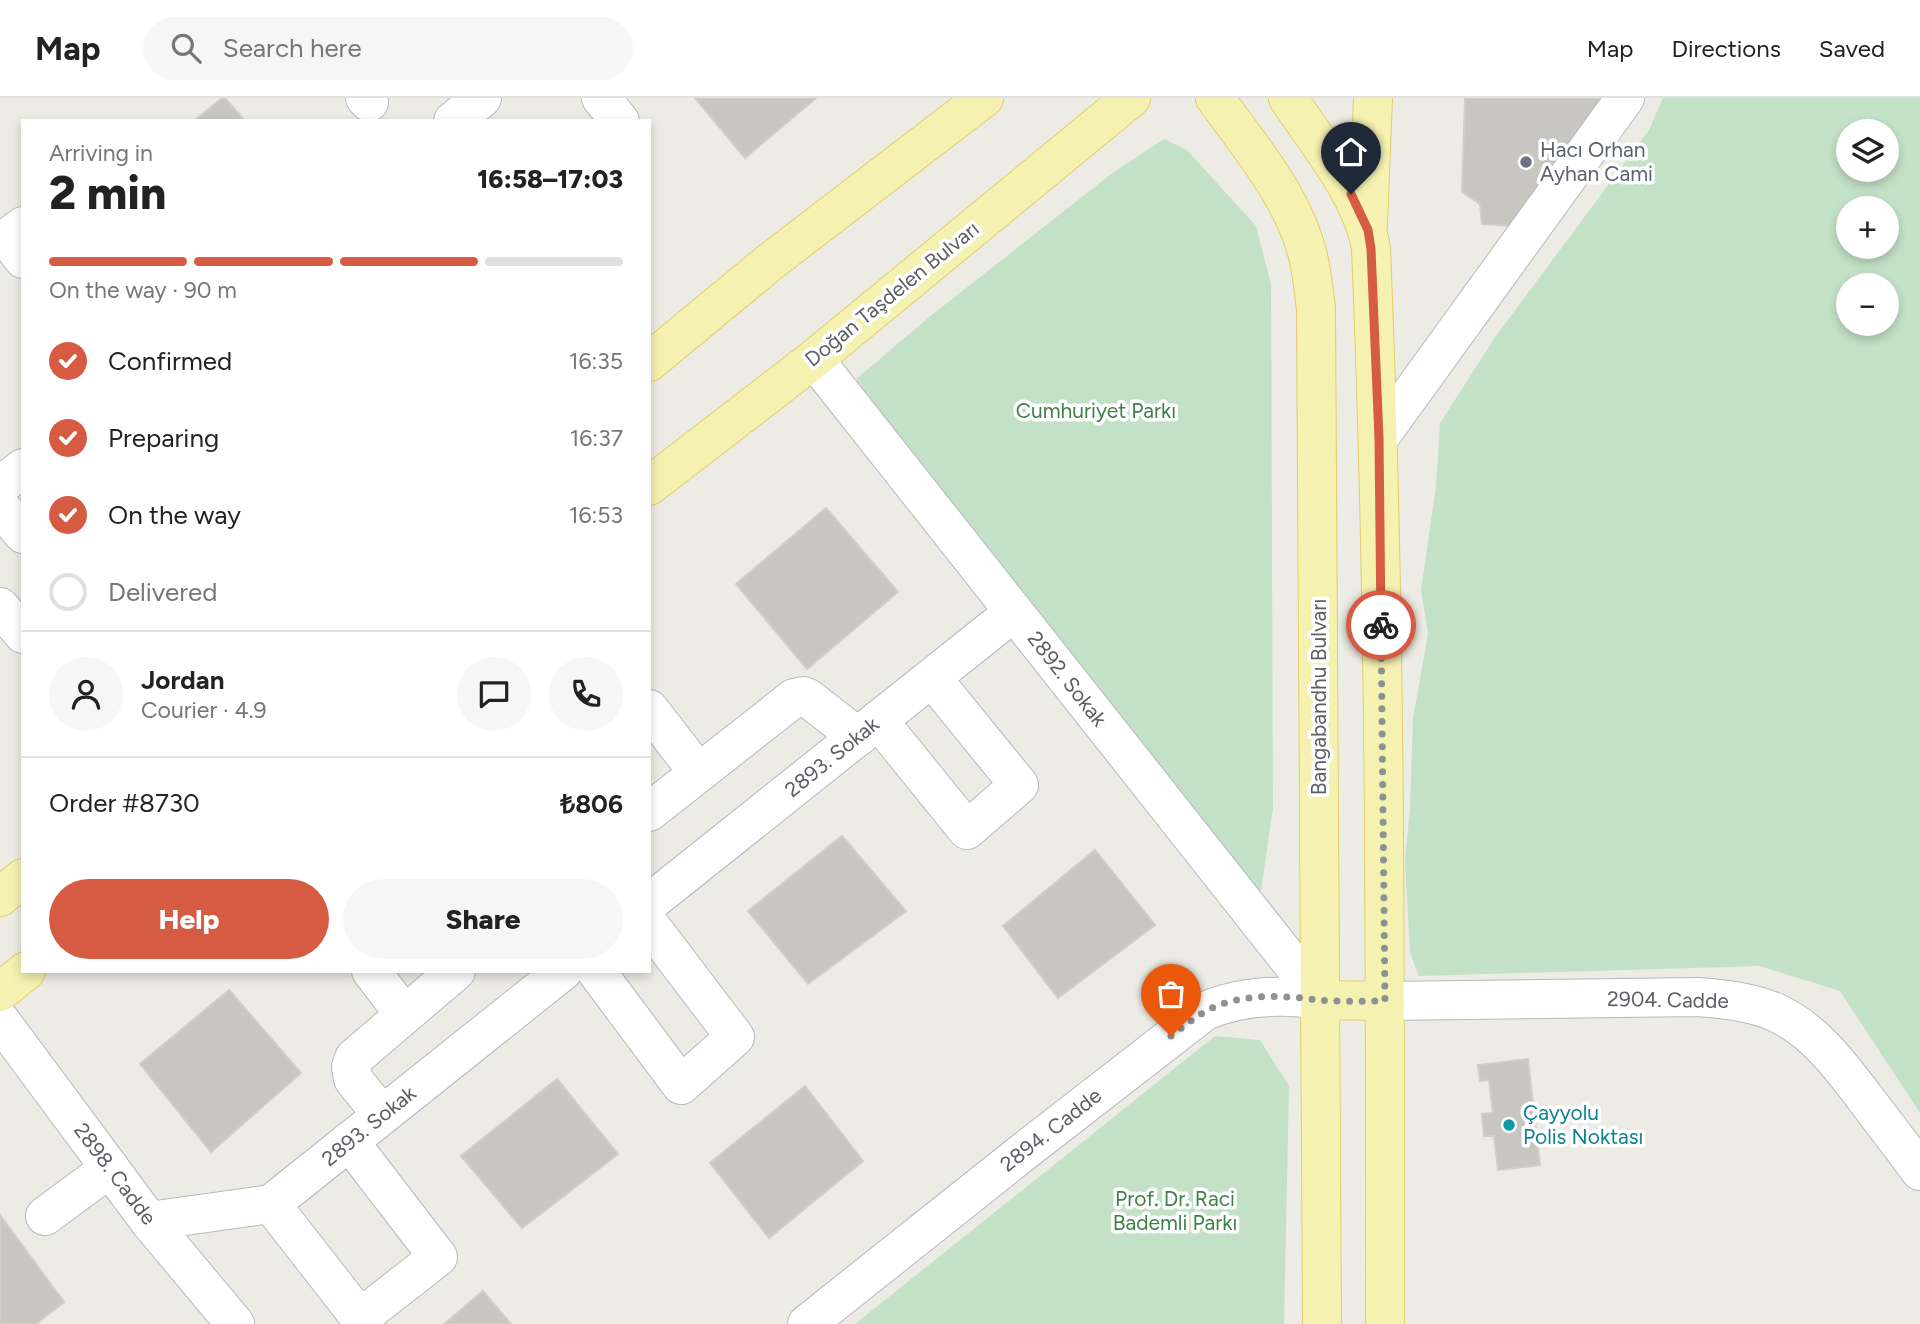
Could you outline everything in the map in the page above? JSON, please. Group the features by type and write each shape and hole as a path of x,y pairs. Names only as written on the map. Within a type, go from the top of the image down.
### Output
{"main road":[{"path":"651,360 770,262 984,98"},
{"name":"Doğan Taşdelen Bulvarı","path":"651,484 814,359 1131,98"},
{"name":"Bangabandhu Bulvarı","path":"1215,98 1289,206 1308,254 1316,309 1322,1324"},
{"path":"1288,98 1351,194 1368,230"},
{"path":"1373,98 1368,230 1379,438 1385,1001 1385,1324"},
{"path":"0,897 21,880"},
{"path":"0,992 24,973"},
{"path":"1321,1000 1385,1001"}],"street":[{"path":"456,119 482,98"},
{"path":"601,98 618,119"},
{"path":"1379,438 1625,98"},
{"path":"21,228 7,239 21,256"},
{"name":"2892. Sokak","path":"814,359 1321,1000"},
{"path":"0,486 21,470"},
{"path":"0,506 21,532"},
{"path":"0,607 21,632"},
{"name":"2893. Sokak","path":"655,886 868,729 1014,612"},
{"path":"651,810 790,700 799,697 808,698 868,729 967,831 1019,785 932,678"},
{"path":"651,712 698,772"},
{"path":"598,973 681,1084 735,1037 651,927"},
{"path":"373,973 404,1014"},
{"path":"382,1115 353,1079 351,1067 354,1058 454,973"},
{"name":"2893. Sokak","path":"271,1204 382,1115 540,978"},
{"name":"2894. Cadde","path":"807,1324 1205,1011 1220,1005 1258,998 1294,997 1321,1000"},
{"name":"2904. Cadde","path":"1385,1001 1698,997 1752,1004 1798,1025 1826,1050 1920,1171"},
{"name":"2898. Cadde","path":"0,1020 149,1221 235,1324"},
{"path":"149,1221 271,1204 360,1318 438,1257 349,1141"},
{"path":"46,1216 110,1168"}],"green space":[{"path":"1663,98 1920,98 1920,1113 1840,991 1760,966 1419,976 1410,953 1405,860 1410,809 1413,718 1428,634 1421,590 1436,486 1440,423 1496,336 1649,130"},
{"name":"Cumhuriyet Parkı","path":"1164,139 1187,150 1256,226 1271,284 1273,808 1259,904 1053,647 856,379 933,314 1111,174"},
{"name":"Prof. Dr. Raci Bademli Parkı","path":"1215,1036 1260,1040 1289,1086 1284,1324 855,1324"}],"building":[{"path":"225,98 243,119 196,119"},
{"path":"695,98 816,98 745,158"},
{"name":"Hacı Orhan Ayhan Cami","path":"1465,98 1629,98 1529,227 1482,224 1480,204 1462,192"},
{"path":"826,508 898,592 807,669 736,584"},
{"path":"842,836 906,911 808,984 748,911"},
{"path":"1095,850 1155,925 1058,998 1003,926"},
{"path":"229,990 301,1073 211,1152 140,1064"},
{"name":"Çayyolu Polis Noktası","path":"1528,1059 1540,1165 1498,1170 1494,1136 1484,1136 1482,1114 1493,1113 1489,1080 1480,1081 1478,1065"},
{"path":"557,1079 618,1154 522,1228 461,1156"},
{"path":"805,1086 863,1161 769,1238 710,1163"},
{"path":"0,1215 64,1302 36,1324 0,1324"},
{"path":"483,1291 511,1324 444,1324"}],"way so far":[{"path":"1171,1036 1205,1011 1238,1000 1277,997 1385,1001 1381,625"}],"place":[{"name":"Hacı Orhan Ayhan Cami","path":"1526,162"},
{"name":"Çayyolu Polis Noktası","path":"1509,1125"}],"route":[{"path":"1351,194 1368,230 1371,249 1379,438 1381,625"}]}
